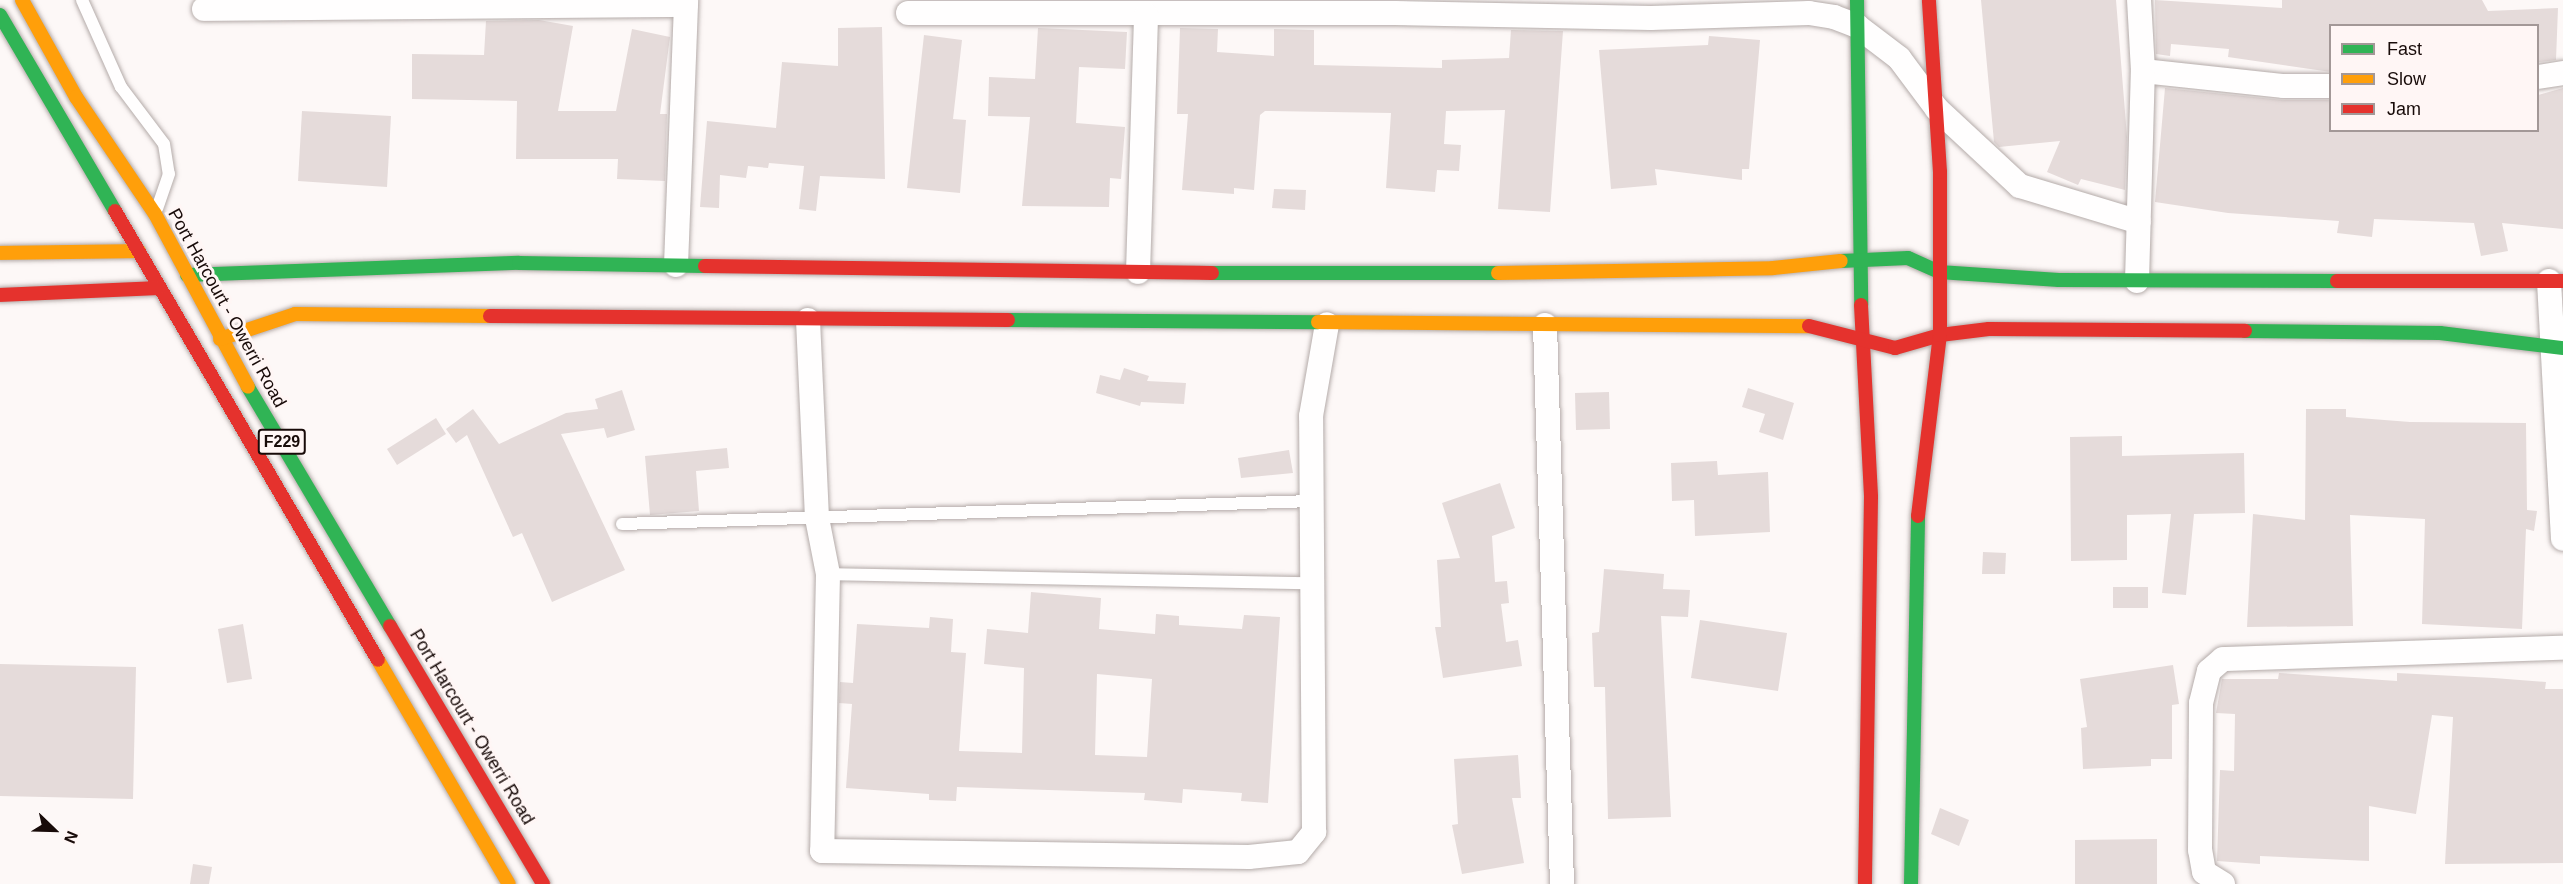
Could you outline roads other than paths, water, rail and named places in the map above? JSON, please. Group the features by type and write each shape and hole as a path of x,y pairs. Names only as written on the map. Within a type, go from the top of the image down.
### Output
{"street":[{"name":"Port Harcourt - Owerri Road","path":"22,0 76,97 155,214 220,339 543,884"},
{"path":"1857,0 1859,258 1871,497 1865,884"},
{"path":"1911,884 1918,491 1940,335 1936,109 1929,0"},
{"path":"2137,281 2143,71 2139,0"},
{"path":"204,9 402,3 686,3 676,265"},
{"path":"908,13 1146,15 1395,13 1651,18 1809,13 1857,26 1899,57 1936,109 2020,186 2139,222"},
{"name":"F229","path":"0,15 509,884"},
{"path":"1138,272 1146,15"},
{"path":"2143,71 2284,86 2329,86"},
{"path":"2539,77 2563,74"},
{"path":"0,253 140,251"},
{"path":"187,275 238,277 519,263 1358,275 1750,268 1859,258 1908,258 1939,272 2137,281 2556,281 2563,539"},
{"path":"0,295 158,288"},
{"path":"220,339 295,314 808,320 1816,326 1863,342 1895,348 1940,335 1989,329 2440,333 2558,348"},
{"path":"808,320 818,518 828,574 822,851 1249,856 1298,852 1314,832 1316,583 1311,416 1327,324"},
{"path":"1545,325 1562,884"},
{"path":"2223,884 2205,872 2200,850 2201,703 2209,671 2223,659 2563,648"}],"lane":[{"path":"82,0 121,87 164,144 169,174 155,214"},
{"path":"622,524 1313,501"},
{"path":"828,574 1316,583"}]}
